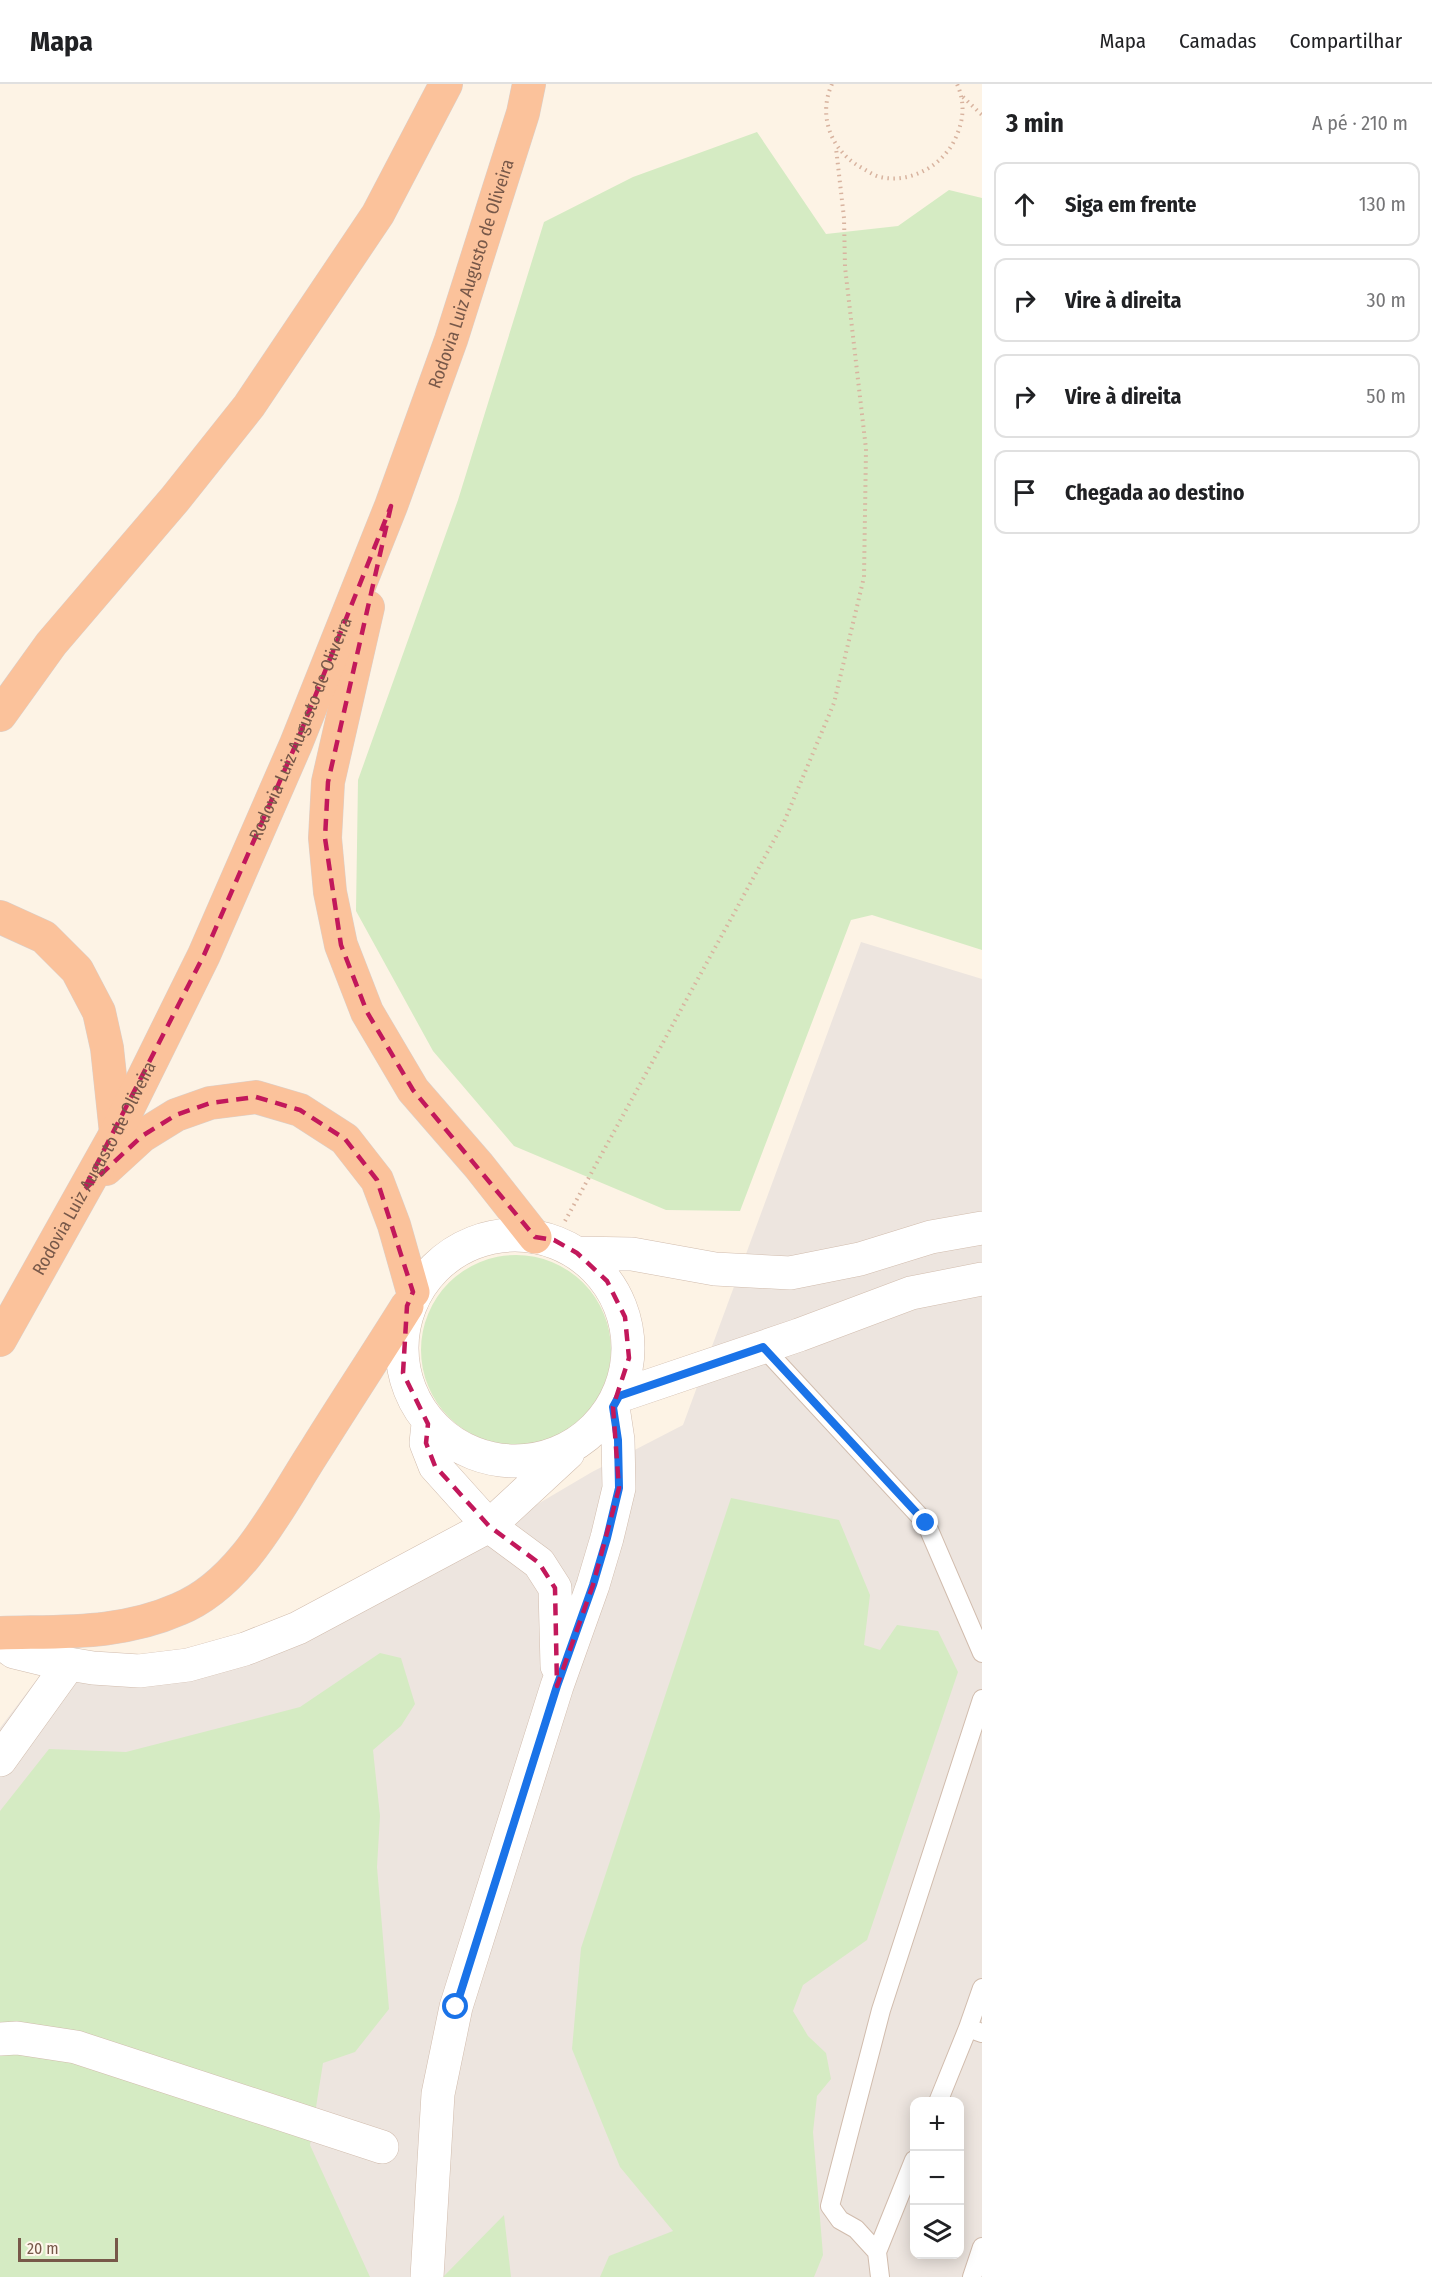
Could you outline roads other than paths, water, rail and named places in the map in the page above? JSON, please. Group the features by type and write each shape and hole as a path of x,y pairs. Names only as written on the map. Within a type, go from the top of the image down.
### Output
{"highway":[{"path":"0,715 51,644 175,499 249,406 378,214 446,84"},
{"name":"Rodovia Luiz Augusto de Oliveira","path":"0,1340 116,1133 213,934 296,744 391,506 451,340 523,113 529,84"},
{"path":"391,506 328,782 325,838 330,892 341,945 366,1012 412,1090 480,1166 555,1243"},
{"path":"0,916 44,937 77,970 99,1012 106,1048 116,1133"},
{"path":"0,1633 89,1632 140,1623 181,1609 219,1585 251,1549 410,1299 394,1225 377,1180 345,1139 300,1110 256,1097 210,1103 176,1115 142,1136 83,1191"}],"street":[{"path":"576,1446 525,1463 472,1455 428,1424 403,1373 410,1299 432,1267 467,1244 502,1236 632,1254 715,1269 790,1272 860,1259 931,1237 982,1228"},
{"path":"427,2277 438,2094 456,2007 557,1686 593,1585 619,1488 616,1402 629,1358 625,1317 607,1281 555,1243"},
{"path":"0,1642 14,1652 69,1664 139,1671 188,1665 245,1649 298,1628 489,1526 597,1428 616,1402 911,1293 982,1279"},
{"path":"428,1424 426,1443 435,1466 489,1526 539,1563 555,1588 557,1686"},
{"path":"0,1760 69,1664"},
{"path":"0,2039 35,2040 76,2047 382,2147"}],"lane":[{"path":"763,1347 926,1523 982,1653"},
{"path":"877,2252 856,2229 840,2220 830,2206 881,2010 982,1699"},
{"path":"941,2097 975,2031 982,1988"},
{"path":"880,2277 877,2252 910,2172"},
{"path":"972,2277 982,2247"}]}
